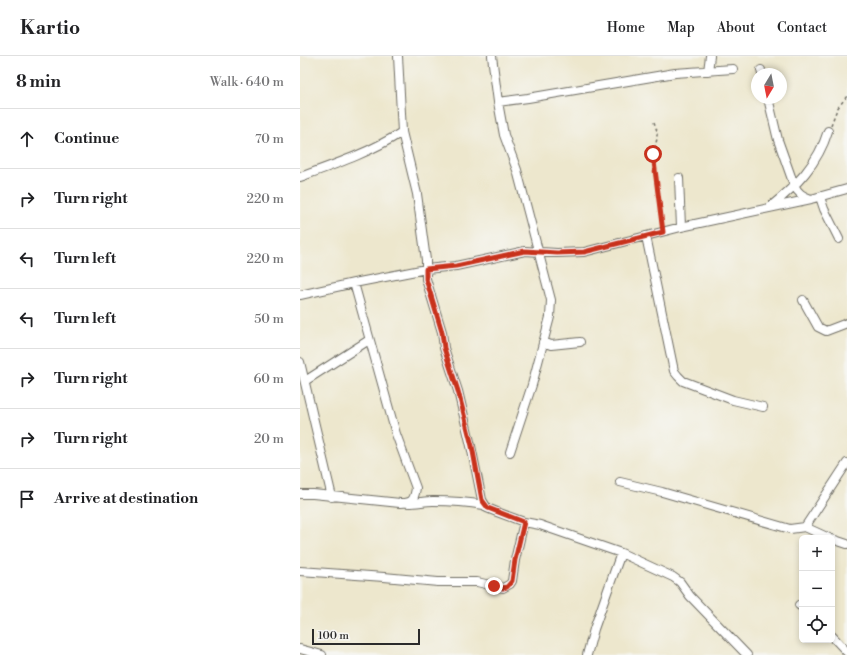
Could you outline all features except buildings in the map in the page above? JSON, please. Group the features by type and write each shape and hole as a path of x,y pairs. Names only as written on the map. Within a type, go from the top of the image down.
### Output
{"street":[{"path":"398,56 402,132 417,194 426,260 426,279 442,332 444,348 458,391 472,446 484,505"},
{"path":"492,56 504,136 517,170 551,300 550,317 532,385 510,452"},
{"path":"708,71 710,56"},
{"path":"498,102 675,74 733,69"},
{"path":"769,104 778,140 794,185 798,192 811,199"},
{"path":"768,209 787,193 804,173 809,170 819,156 828,131"},
{"path":"300,177 350,160 388,141 402,132"},
{"path":"678,178 681,227"},
{"path":"300,295 426,269 456,266 525,251 557,253 584,252 681,227 768,209 847,189"},
{"path":"820,197 824,209 839,239"},
{"path":"646,236 674,371 683,380 733,400 763,407"},
{"path":"354,283 396,434 416,488 413,500 408,503"},
{"path":"803,300 815,322 822,329 826,331 847,323"},
{"path":"305,381 369,340"},
{"path":"543,342 551,345 580,342"},
{"path":"300,362 332,497"},
{"path":"805,527 847,463"},
{"path":"620,482 662,492 790,529 805,527 822,535"},
{"path":"300,494 408,503 432,501 463,502 484,505 497,512 524,522 540,525 621,553 673,576 680,582 690,596 747,655"},
{"path":"300,570 438,582 477,582 503,588 507,587 512,581 515,560 524,522"},
{"path":"835,540 847,544"},
{"path":"587,655 594,629 621,553"},
{"path":"835,639 847,652"},
{"path":"300,649 322,655"}],"path":[{"path":"828,131 837,109 847,96"},
{"path":"654,122 657,131 657,139 653,154 663,232"}],"route":[{"path":"494,586 503,588 507,587 512,581 515,560 524,522 488,508 484,505 482,500 472,446 458,391 444,348 442,332 426,279 426,269 456,266 477,260 525,251 557,253 584,252 663,232 653,154"}]}
